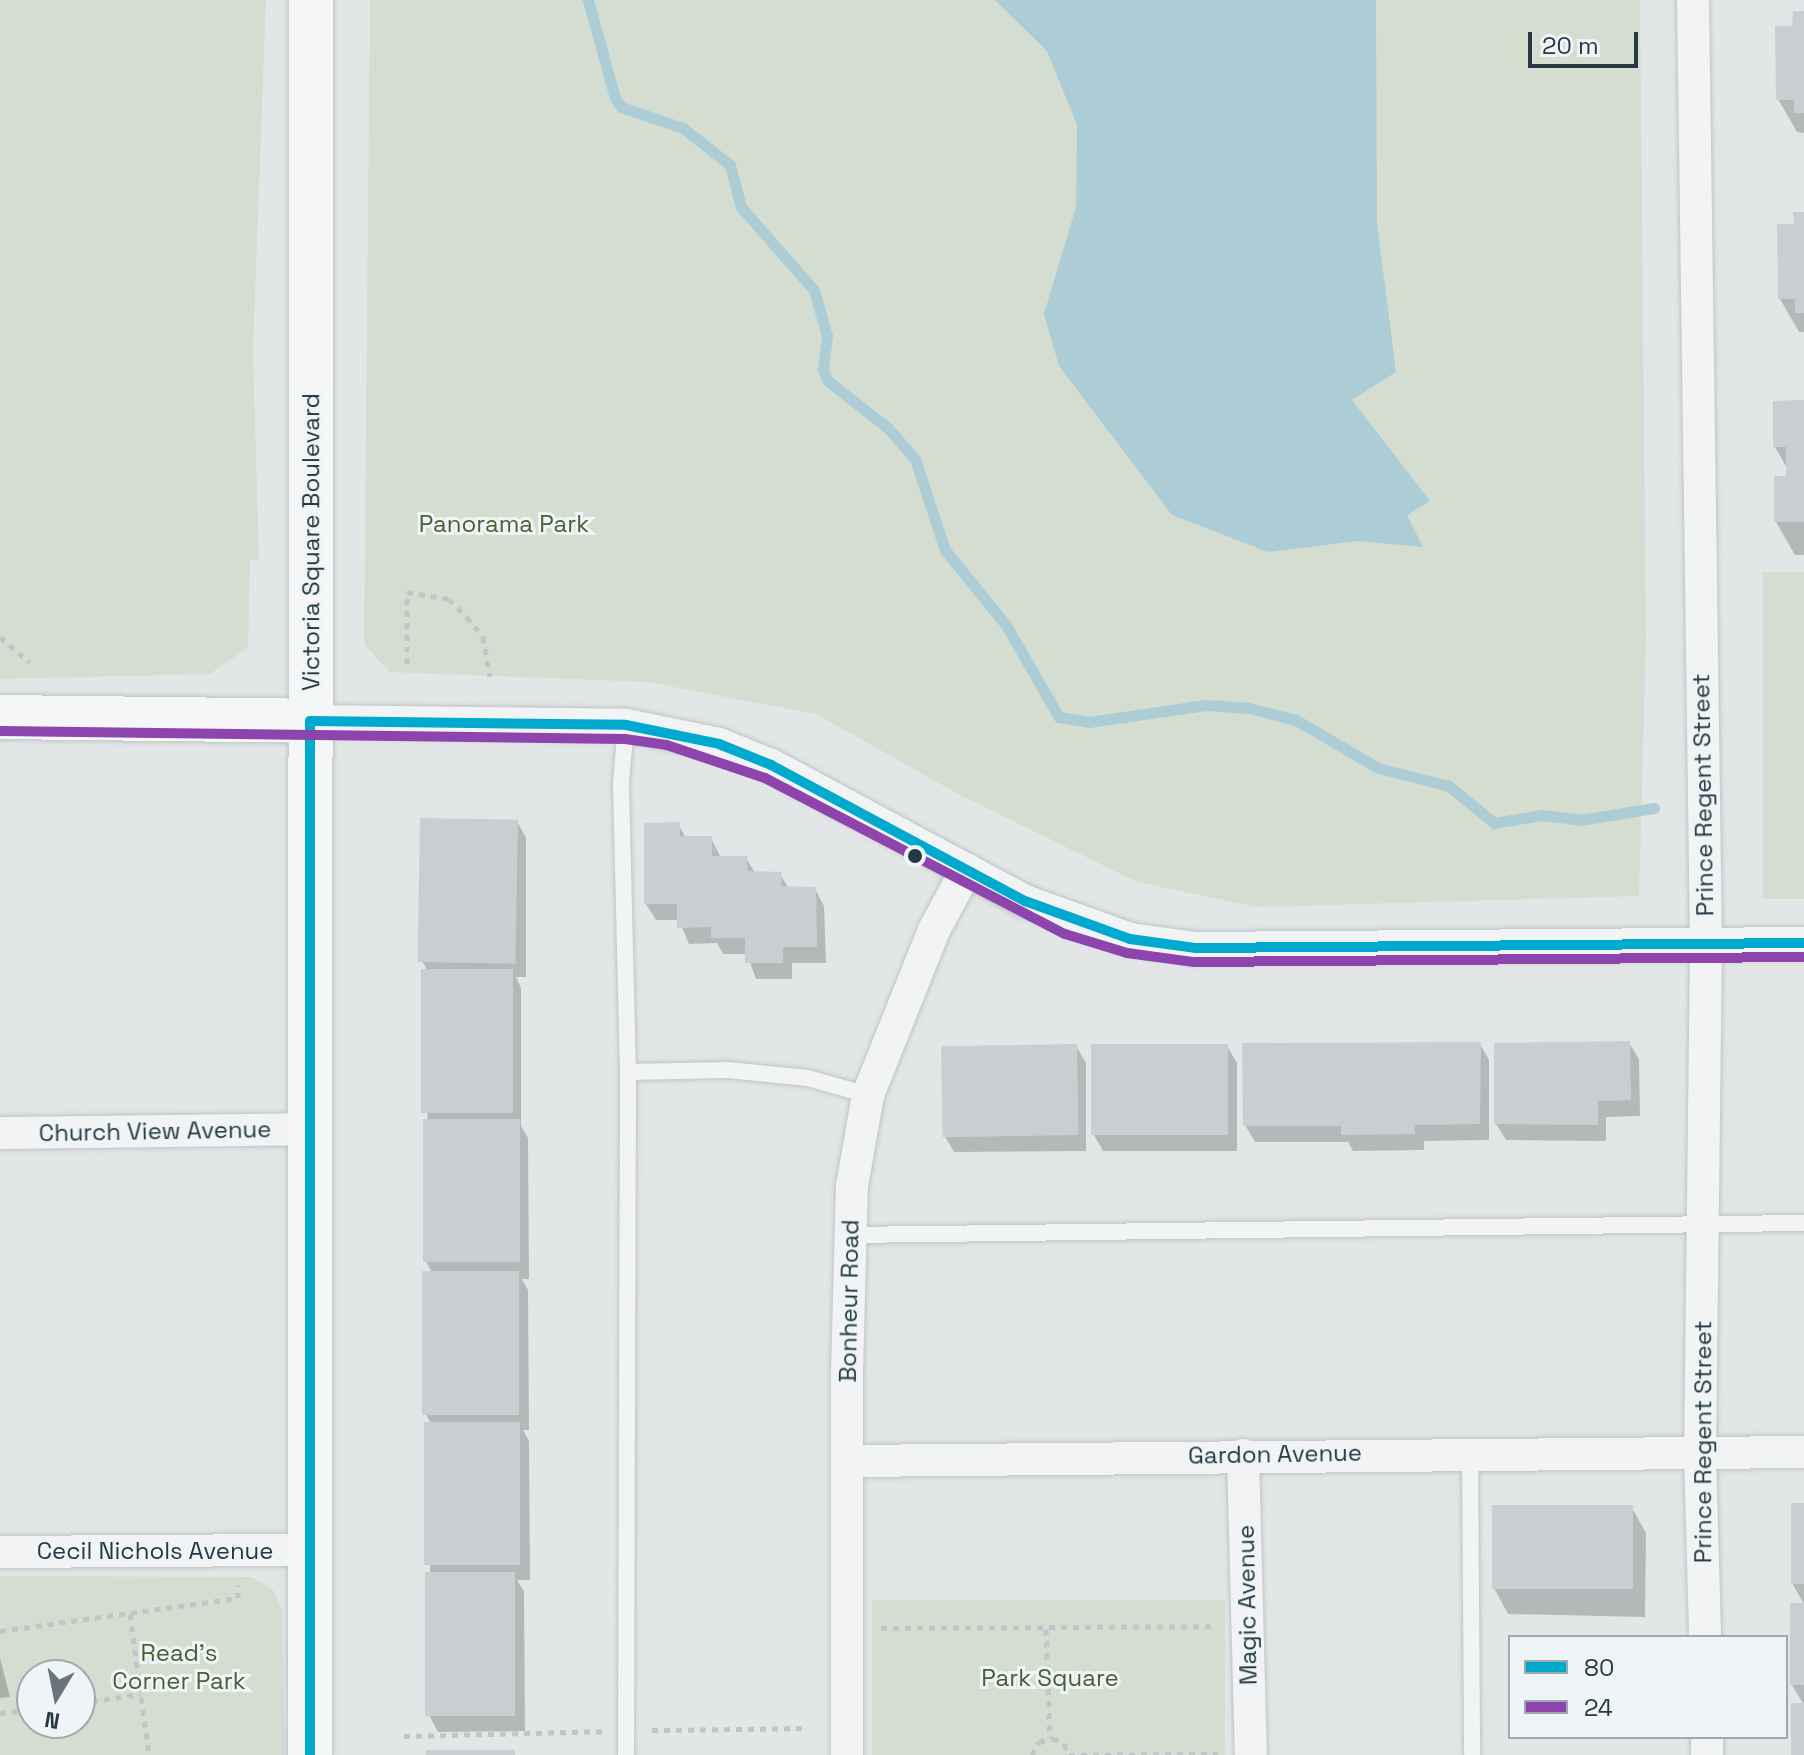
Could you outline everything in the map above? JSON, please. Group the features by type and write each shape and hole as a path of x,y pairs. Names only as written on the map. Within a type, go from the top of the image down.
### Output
{"street":[{"name":"Victoria Square Boulevard","path":"310,1755 311,0"},
{"name":"Prince Regent Street","path":"1693,0 1706,944 1700,1454 1705,1635"},
{"path":"0,717 626,725 694,737 758,760 1070,921 1130,939 1196,948 1804,943"},
{"name":"Bonheur Road","path":"847,1755 848,1235 868,1095 934,930 967,869"},
{"name":"Church View Avenue","path":"0,1133 310,1129"},
{"name":"Gardon Avenue","path":"849,1461 1470,1451 1804,1452"},
{"name":"Magic Avenue","path":"1243,1455 1251,1754"},
{"name":"Cecil Nichols Avenue","path":"0,1552 309,1550"}],"lane":[{"path":"626,725 621,783 628,1072 626,1755"},
{"path":"628,1072 728,1070 795,1077 868,1095"},
{"path":"848,1235 1804,1223"},
{"path":"1470,1451 1472,1755"}],"path":[{"path":"407,664 407,592 449,599 467,617 483,637 490,676"},
{"path":"0,637 30,662"},
{"path":"0,1631 238,1598 239,1552"},
{"path":"130,1614 149,1755"},
{"path":"849,1628 1046,1629 1248,1625"},
{"path":"1046,1629 1050,1738"},
{"path":"96,1701 140,1694"},
{"path":"1032,1755 1036,1745 1050,1738 1063,1743 1069,1755 1251,1754"}],"green space":[{"path":"0,0 266,0 253,352 259,559 250,560 248,647 210,674 0,679"},
{"name":"Panorama Park","path":"370,0 1640,0 1646,640 1639,896 1257,907 1137,882 960,795 816,714 647,682 389,672 364,644"},
{"path":"1763,572 1804,572 1804,899 1763,899"},
{"name":"Read's Corner Park","path":"0,1576 252,1577 273,1590 282,1609 285,1755 0,1755"},
{"name":"Park Square","path":"872,1600 1225,1600 1225,1755 872,1755"}],"water":[{"path":"995,0 1376,0 1377,223 1396,372 1352,400 1430,501 1407,515 1423,547 1358,541 1268,552 1172,515 1059,366 1044,314 1076,207 1077,125 1047,51"}],"building":[{"path":"1793,11 1804,11 1804,113 1794,113 1794,100 1776,100 1775,26 1792,26"},
{"path":"1793,212 1804,212 1804,313 1795,313 1795,299 1778,299 1777,224 1794,224"},
{"path":"1804,400 1804,522 1774,522 1774,476 1786,476 1786,447 1773,447 1773,401"},
{"path":"420,818 518,820 515,964 417,962"},
{"path":"680,822 680,836 712,836 712,856 747,856 748,871 782,872 781,886 816,887 817,947 783,947 783,963 745,963 745,938 711,938 711,927 677,928 677,904 644,904 644,823"},
{"path":"421,969 513,969 513,1113 421,1113"},
{"path":"1630,1041 1631,1100 1598,1101 1598,1125 1494,1124 1494,1043"},
{"path":"1481,1042 1480,1124 1415,1125 1415,1134 1341,1135 1341,1126 1243,1126 1242,1043"},
{"path":"1077,1044 1079,1135 943,1137 941,1046"},
{"path":"1091,1044 1228,1044 1228,1135 1091,1135"},
{"path":"423,1119 520,1119 520,1262 423,1262"},
{"path":"422,1271 519,1271 519,1415 422,1415"},
{"path":"424,1422 520,1422 520,1565 424,1565"},
{"path":"1791,1503 1804,1503 1804,1584 1791,1584"},
{"path":"1492,1505 1633,1505 1633,1589 1492,1589"},
{"path":"425,1572 515,1572 515,1716 425,1716"},
{"path":"1790,1603 1804,1603 1804,1685 1790,1685"},
{"path":"1791,1703 1804,1703 1804,1755 1791,1755"},
{"path":"426,1750 515,1750 515,1755 426,1755"}],"waterway":[{"path":"588,0 615,98 621,107 683,128 730,165 741,207 814,290 827,336 823,370 828,381 888,428 915,459 945,550 1006,625 1059,717 1089,722 1206,705 1249,708 1296,720 1378,768 1449,786 1494,823 1542,815 1580,820 1654,808"}],"transit line":[{"name":"80","path":"310,1755 310,721 626,725 719,744 771,765 1025,901 1130,939 1196,948 1804,943"},
{"name":"24","path":"0,731 625,739 667,745 765,778 1065,934 1127,953 1194,962 1804,957"}]}
